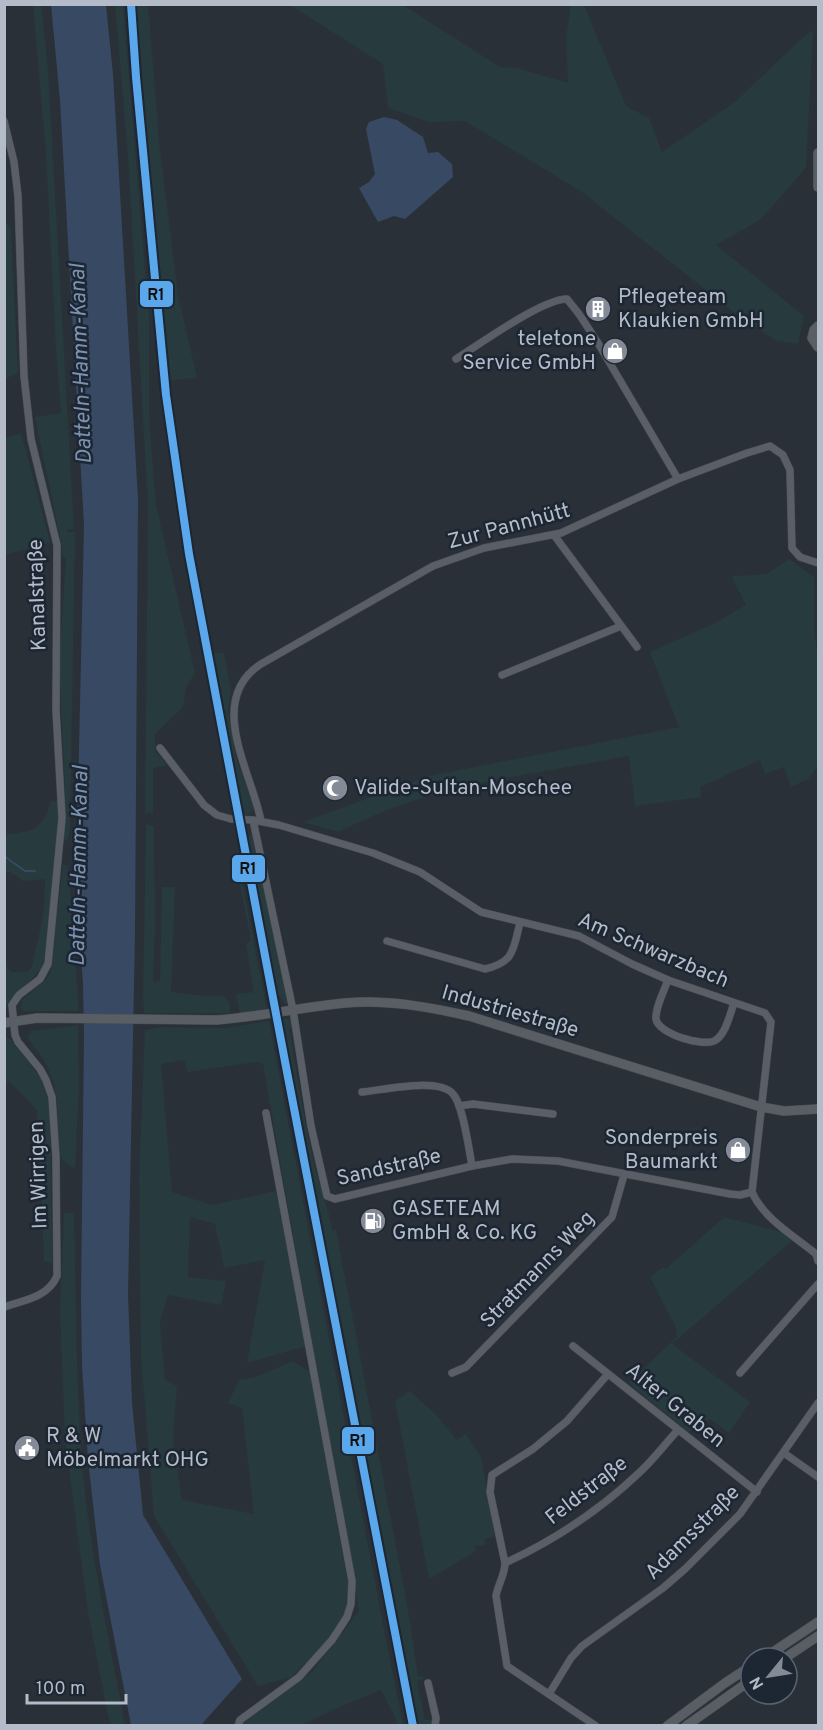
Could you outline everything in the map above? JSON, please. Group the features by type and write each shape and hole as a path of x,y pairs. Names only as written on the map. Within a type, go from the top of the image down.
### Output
{"main road":[{"path":"819,153 819,187"},
{"path":"819,326 814,330 812,338 819,347"},
{"name":"Industriestraße","path":"9,1022 37,1018 216,1020 347,1002 425,1006 469,1016 761,1107 784,1111 817,1108"},
{"path":"782,1646 819,1622"},
{"path":"799,1649 819,1636"},
{"path":"667,1725 739,1674"},
{"path":"686,1725 739,1688"}],"street":[{"name":"Kanalstraße","path":"4,121 14,162 18,196 24,376 31,439 57,545 56,710 62,818 48,964 40,979 15,1000 9,1022"},
{"path":"456,359 553,302 567,299 592,334 678,479"},
{"name":"Zur Pannhütt","path":"261,821 240,755 234,719 237,693 247,675 261,664 433,566 484,548 554,536 678,479 770,446 783,455 790,470 792,548 800,557 819,563"},
{"path":"554,536 637,647"},
{"path":"502,675 621,626"},
{"name":"Am Schwarzbach","path":"160,748 211,812 231,819 279,825 373,853 420,872 481,912 579,936 668,980 765,1013 770,1018 761,1107"},
{"name":"Sandstraße","path":"253,820 293,1010 311,1126 327,1196 335,1199 472,1166 512,1159 558,1161 729,1194 740,1195 752,1192"},
{"path":"387,941 485,969 500,966 512,953 520,923"},
{"path":"668,980 656,1016 658,1026 665,1031 701,1044 714,1042 723,1033 734,1003"},
{"name":"Im Wirrigen","path":"4,1307 46,1291 55,1282 57,1268 56,1158 51,1096 40,1069 18,1042 9,1022"},
{"path":"362,1092 430,1085 444,1087 453,1094 459,1106 472,1166"},
{"path":"459,1106 473,1104 553,1113"},
{"path":"761,1107 752,1192 756,1202 816,1254 819,1261"},
{"path":"238,1725 240,1720 298,1677 332,1640 347,1617 351,1604 350,1570 266,1113"},
{"name":"Stratmanns Weg","path":"452,1373 466,1367 612,1217 624,1175"},
{"path":"740,1372 819,1284"},
{"name":"Alter Graben","path":"573,1346 757,1492"},
{"path":"596,1725 507,1666 496,1596 505,1570 505,1563 490,1492 492,1475 533,1449 567,1421 608,1374"},
{"name":"Adamsstraße","path":"549,1694 571,1658 582,1646 663,1588 740,1514 819,1402"},
{"name":"Feldstraße","path":"505,1563 538,1548 590,1514 640,1472 678,1430"},
{"path":"784,1453 819,1477"},
{"path":"428,1683 436,1719 435,1725"}],"green space":[{"path":"33,5 41,5 48,71 74,529 67,529 67,532 75,532 70,828 68,838 64,842 65,791 59,661 66,559 63,557 35,417 61,413 46,153"},
{"path":"115,5 123,5 149,317 149,417 156,505 195,673 186,687 183,707 155,734 155,751 167,765 153,768 153,814 145,813 148,505 128,157"},
{"path":"136,5 148,5 160,151 178,295 197,378 171,380 161,300"},
{"path":"290,5 403,5 500,67 517,68 568,83 566,37 571,5 584,5 626,106 649,118 662,152 735,102 813,30 806,168 760,220 716,245 804,316 798,344 777,341 741,318 582,192 465,121 429,122 388,108 383,64"},
{"path":"5,221 11,230 18,373 5,379"},
{"path":"21,433 50,542 5,555 5,438"},
{"path":"789,559 814,577 814,624 818,665 818,767 808,779 791,787 784,767 765,774 760,760 700,787 701,797 635,806 629,756 442,792 386,810 339,832 303,822 429,776 679,727 650,652 715,623 746,605 732,578 734,576 767,574"},
{"path":"214,653 224,653 231,691 228,710 237,761 253,805 253,810 243,816"},
{"path":"51,801 58,802 59,826 44,962 35,976 13,997 5,1012 5,964 11,972 27,972 32,967 44,911 45,879 24,881 10,872 5,872 5,835 36,827 44,818"},
{"path":"146,824 154,826 153,980 160,981 162,887 175,887 171,992 224,996 229,1002 230,1013 144,1013"},
{"path":"252,835 287,994 287,1005 278,995 245,836"},
{"path":"63,864 68,866 79,1011 23,1011 22,1000 46,980 51,970"},
{"path":"241,876 267,1010 240,1014 236,994 254,992 246,944 251,941 239,879"},
{"path":"290,1018 293,1027 289,1028 307,1132 332,1230 336,1230 407,1604 418,1677 423,1676 424,1679 417,1681 425,1720 433,1719 432,1725 416,1725 280,1019"},
{"path":"269,1021 403,1725 397,1725 381,1690 302,1725 243,1725 312,1672 359,1611 263,1064 256,1062 188,1072 184,1060 161,1064 172,1192 212,1205 276,1191 306,1346 247,1363 265,1260 224,1268 215,1224 190,1217 188,1277 226,1281 221,1305 168,1295 160,1322 165,1380 177,1386 173,1440 182,1500 254,1514 242,1408 228,1403 239,1380 256,1377 293,1361 310,1372 349,1590 345,1616 320,1649 291,1677 258,1686 154,1516 141,1357 139,1177 145,1030 160,1027 225,1028"},
{"path":"78,1025 79,1088 75,1168 67,1164 58,1149 57,1101 50,1072 27,1037 32,1031"},
{"path":"5,1036 11,1040 41,1078 50,1104 52,1264 44,1260 37,1110 9,1081 5,1082"},
{"path":"64,1213 74,1213 78,1401 85,1497 100,1595 125,1725 111,1725 108,1715 88,1612 65,1439 60,1311"},
{"path":"724,1217 781,1232 792,1241 672,1344 750,1402 729,1433 710,1419 689,1432 628,1383 677,1337 676,1328 650,1277 663,1267 666,1269"},
{"path":"410,1391 436,1415 457,1440 466,1434 481,1457 495,1537 485,1539 485,1545 475,1546 476,1551 429,1579 395,1401"}],"water":[{"name":"Datteln-Hamm-Kanal","path":"51,5 106,5 113,74 138,499 135,933 128,1295 132,1403 143,1515 242,1679 201,1725 131,1725 100,1565 88,1460 82,1365 81,1298 83,984 76,884 84,525 60,100"},
{"path":"384,117 397,120 423,137 428,153 438,152 452,164 453,177 405,219 394,216 378,222 359,188 369,182 375,174 366,129 369,122"}],"waterway":[{"path":"4,856 25,871 35,871"}],"transit line":[{"name":"R1","path":"131,4 166,395 189,554 413,1726"}],"place":[{"name":"Pflegeteam Klaukien GmbH","path":"598,309"},
{"name":"teletone Service GmbH","path":"615,351"},
{"name":"Valide-Sultan-Moschee","path":"335,788"},
{"name":"Sonderpreis Baumarkt","path":"738,1150"},
{"name":"GASETEAM GmbH & Co. KG","path":"373,1221"},
{"name":"R & W Möbelmarkt OHG","path":"27,1448"}]}
